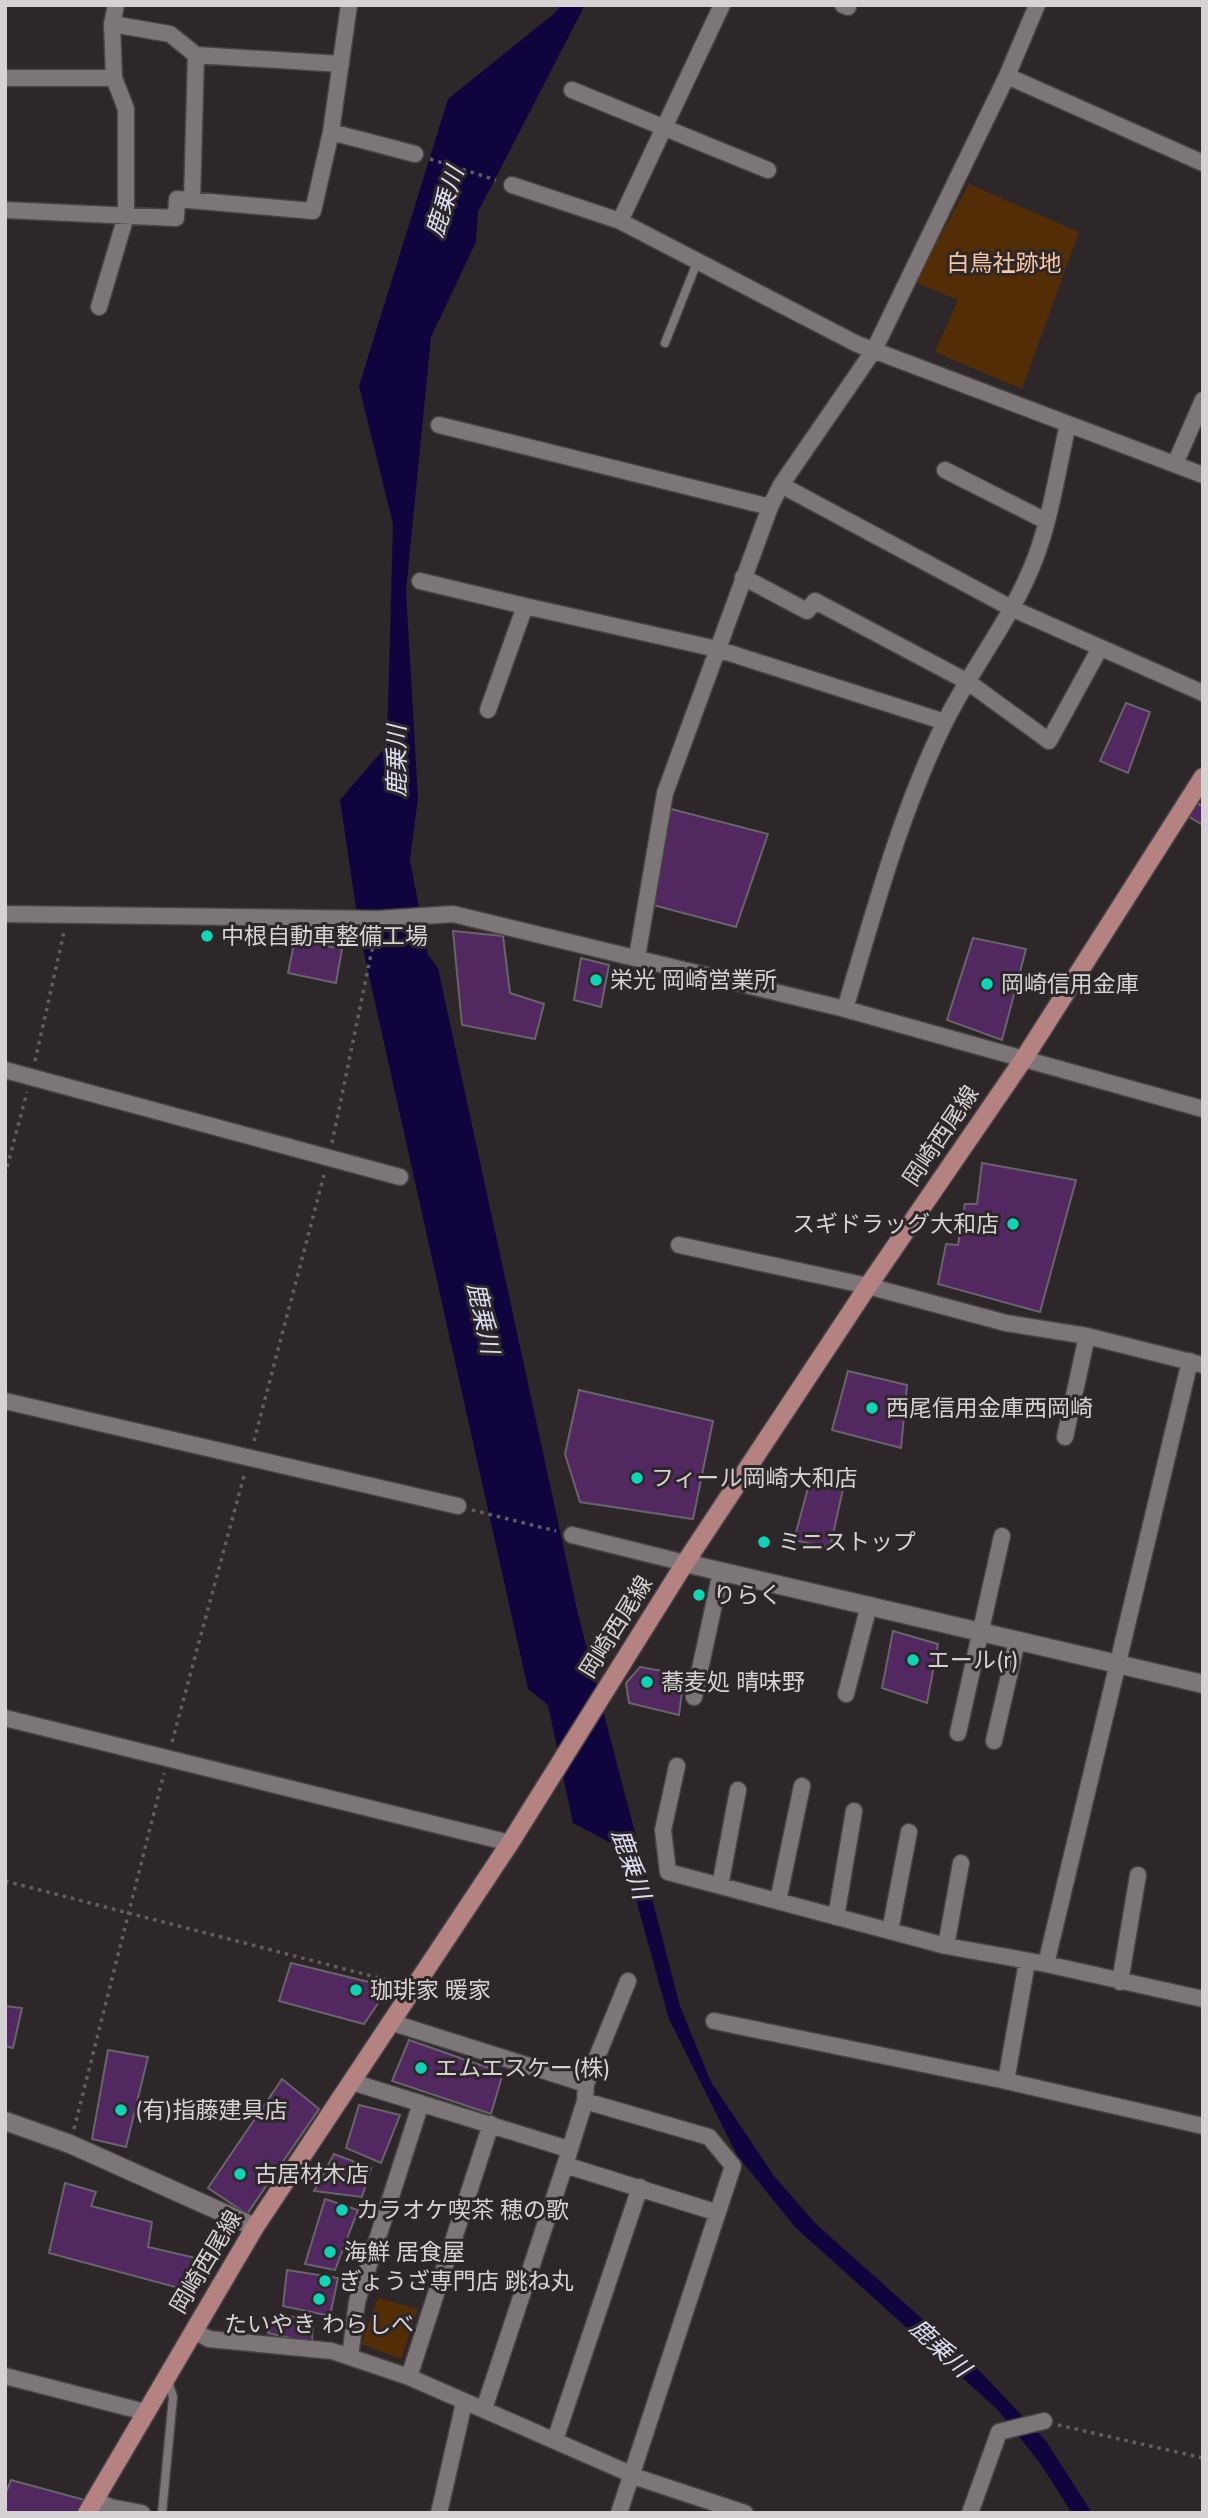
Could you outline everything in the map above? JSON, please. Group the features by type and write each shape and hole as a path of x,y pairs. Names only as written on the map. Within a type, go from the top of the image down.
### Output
{"main road":[{"name":"岡崎西尾線","path":"91,2506 255,2227 510,1843 685,1563 868,1286 1023,1060 1203,777"}],"street":[{"path":"99,307 126,216 126,109 114,78 112,24 116,5"},
{"path":"5,210 176,218 177,199 313,211 331,132 349,5"},
{"path":"620,220 722,5"},
{"path":"637,957 665,793 770,507 781,485 874,350 1007,76 1037,5"},
{"path":"112,24 170,34 196,55 341,64"},
{"path":"192,200 196,55"},
{"path":"1007,76 1203,163"},
{"path":"5,78 114,78"},
{"path":"572,90 666,126 768,170"},
{"path":"331,132 415,154"},
{"path":"512,185 620,220 857,344 1203,475"},
{"path":"1175,464 1203,400"},
{"path":"845,1009 884,878 909,807 945,722 1011,608 1035,558 1069,424"},
{"path":"439,425 770,507"},
{"path":"945,470 1044,520"},
{"path":"781,485 1011,608 1203,693"},
{"path":"743,577 807,611 815,601 968,682 1049,741 1100,648"},
{"path":"420,581 716,649 945,722"},
{"path":"488,710 525,606"},
{"path":"5,914 378,919 453,914 845,1009 1203,1109"},
{"path":"5,1070 400,1177"},
{"path":"679,1245 868,1286 1006,1323 1087,1336 1196,1363 1117,1662 1046,1964"},
{"path":"1065,1437 1087,1336"},
{"path":"5,1401 458,1506"},
{"path":"572,1535 1203,1684"},
{"path":"958,1733 1002,1536"},
{"path":"694,1696 721,1572"},
{"path":"846,1694 869,1605"},
{"path":"994,1741 1017,1641"},
{"path":"5,1718 510,1843"},
{"path":"677,1766 663,1830 668,1872 946,1946 1046,1964 1203,1999"},
{"path":"778,1901 802,1786"},
{"path":"720,1886 738,1790"},
{"path":"836,1917 854,1811"},
{"path":"890,1931 909,1832"},
{"path":"946,1946 961,1863"},
{"path":"1121,1982 1138,1875"},
{"path":"1006,2081 1027,1962"},
{"path":"484,2409 585,2101 586,2084 628,1981"},
{"path":"714,2021 1006,2081 1203,2126"},
{"path":"390,2022 586,2084"},
{"path":"352,2082 491,2124 640,2187 715,2212"},
{"path":"585,2101 713,2140 733,2166 715,2212 619,2513"},
{"path":"350,2357 357,2302 421,2102"},
{"path":"5,2121 70,2144 255,2227"},
{"path":"409,2378 491,2124"},
{"path":"555,2440 640,2187"},
{"path":"194,2331 208,2339 332,2351 409,2378 632,2472 642,2479 746,2513"},
{"path":"5,2376 145,2412"},
{"path":"439,2513 464,2403"},
{"path":"970,2513 999,2432 1044,2421"},
{"path":"91,2506 142,2513"}],"lane":[{"path":"665,343 698,260"},
{"path":"162,2513 173,2397 167,2378"}],"path":[{"path":"415,154 512,185"},
{"path":"5,1175 31,1077 68,915"},
{"path":"70,2144 168,1758 329,1156 378,919"},
{"path":"458,1506 572,1535"},
{"path":"5,1881 414,1987"},
{"path":"1044,2421 1203,2458"}],"green space":[{"name":"白鳥社跡地","path":"969,184 1079,232 1022,389 935,352 958,300 915,282"},
{"path":"378,2298 418,2309 401,2359 361,2344"}],"water":[{"name":"鹿乗川","path":"560,5 585,5 478,212 476,242 431,337 406,591 418,798 410,860 428,955 438,968 578,1614 680,2006 711,2082 774,2176 816,2224 976,2367 1046,2441 1092,2513 1072,2513 1040,2463 997,2409 795,2227 737,2155 669,2019 622,1849 573,1823 548,1705 528,1689 360,935 340,800 387,745 393,524 359,386 448,99 556,12"}],"building":[{"path":"1126,703 1150,712 1128,773 1100,761"},
{"path":"1196,803 1203,806 1203,825 1186,815"},
{"path":"671,809 768,834 736,927 653,905"},
{"path":"453,931 503,936 510,993 544,1004 535,1039 462,1025"},
{"name":"岡崎信用金庫","path":"973,938 1026,949 1002,1040 947,1020"},
{"path":"295,939 342,949 336,983 288,973"},
{"path":"581,958 609,965 601,1007 574,1000"},
{"name":"スギドラッグ大和店","path":"982,1163 1076,1180 1040,1312 938,1284 946,1244 958,1245 965,1204 977,1204"},
{"name":"西尾信用金庫西岡崎","path":"848,1371 907,1385 901,1448 832,1430"},
{"name":"フィール岡崎大和店","path":"579,1390 713,1421 693,1519 580,1502 565,1454"},
{"path":"809,1484 843,1489 830,1548 794,1540"},
{"path":"893,1631 938,1644 927,1703 882,1688"},
{"path":"640,1667 684,1675 679,1715 629,1703 626,1683"},
{"path":"291,1963 389,1987 364,2024 279,2001"},
{"path":"5,2006 22,2008 13,2048 5,2046"},
{"path":"409,2040 503,2073 491,2114 392,2081"},
{"path":"108,2050 148,2057 126,2147 92,2139"},
{"path":"282,2079 319,2109 247,2214 208,2188"},
{"path":"359,2105 400,2115 381,2163 346,2148"},
{"path":"334,2154 371,2168 362,2197 314,2191"},
{"path":"65,2183 96,2192 91,2206 152,2222 148,2247 200,2259 194,2292 49,2253"},
{"path":"325,2199 358,2210 335,2270 305,2264"},
{"path":"287,2270 338,2278 330,2316 283,2306"},
{"path":"276,2314 313,2320 312,2343 268,2333"},
{"path":"11,2480 85,2500 77,2513 5,2513 5,2495"}],"place":[{"name":"中根自動車整備工場","path":"207,936"},
{"name":"栄光 岡崎営業所","path":"596,980"},
{"name":"岡崎信用金庫","path":"987,984"},
{"name":"スギドラッグ大和店","path":"1013,1224"},
{"name":"西尾信用金庫西岡崎","path":"872,1408"},
{"name":"フィール岡崎大和店","path":"637,1478"},
{"name":"ミニストップ","path":"764,1542"},
{"name":"りらく","path":"699,1595"},
{"name":"エール(r)","path":"913,1660"},
{"name":"蕎麦処 晴味野","path":"647,1682"},
{"name":"珈琲家 暖家","path":"356,1990"},
{"name":"エムエスケー(株)","path":"421,2068"},
{"name":"(有)指藤建具店","path":"121,2110"},
{"name":"古居材木店","path":"240,2174"},
{"name":"カラオケ喫茶 穂の歌","path":"342,2210"},
{"name":"海鮮 居食屋","path":"330,2252"},
{"name":"ぎょうざ専門店 跳ね丸","path":"325,2281"},
{"name":"たいやき わらしべ","path":"319,2299"}]}
